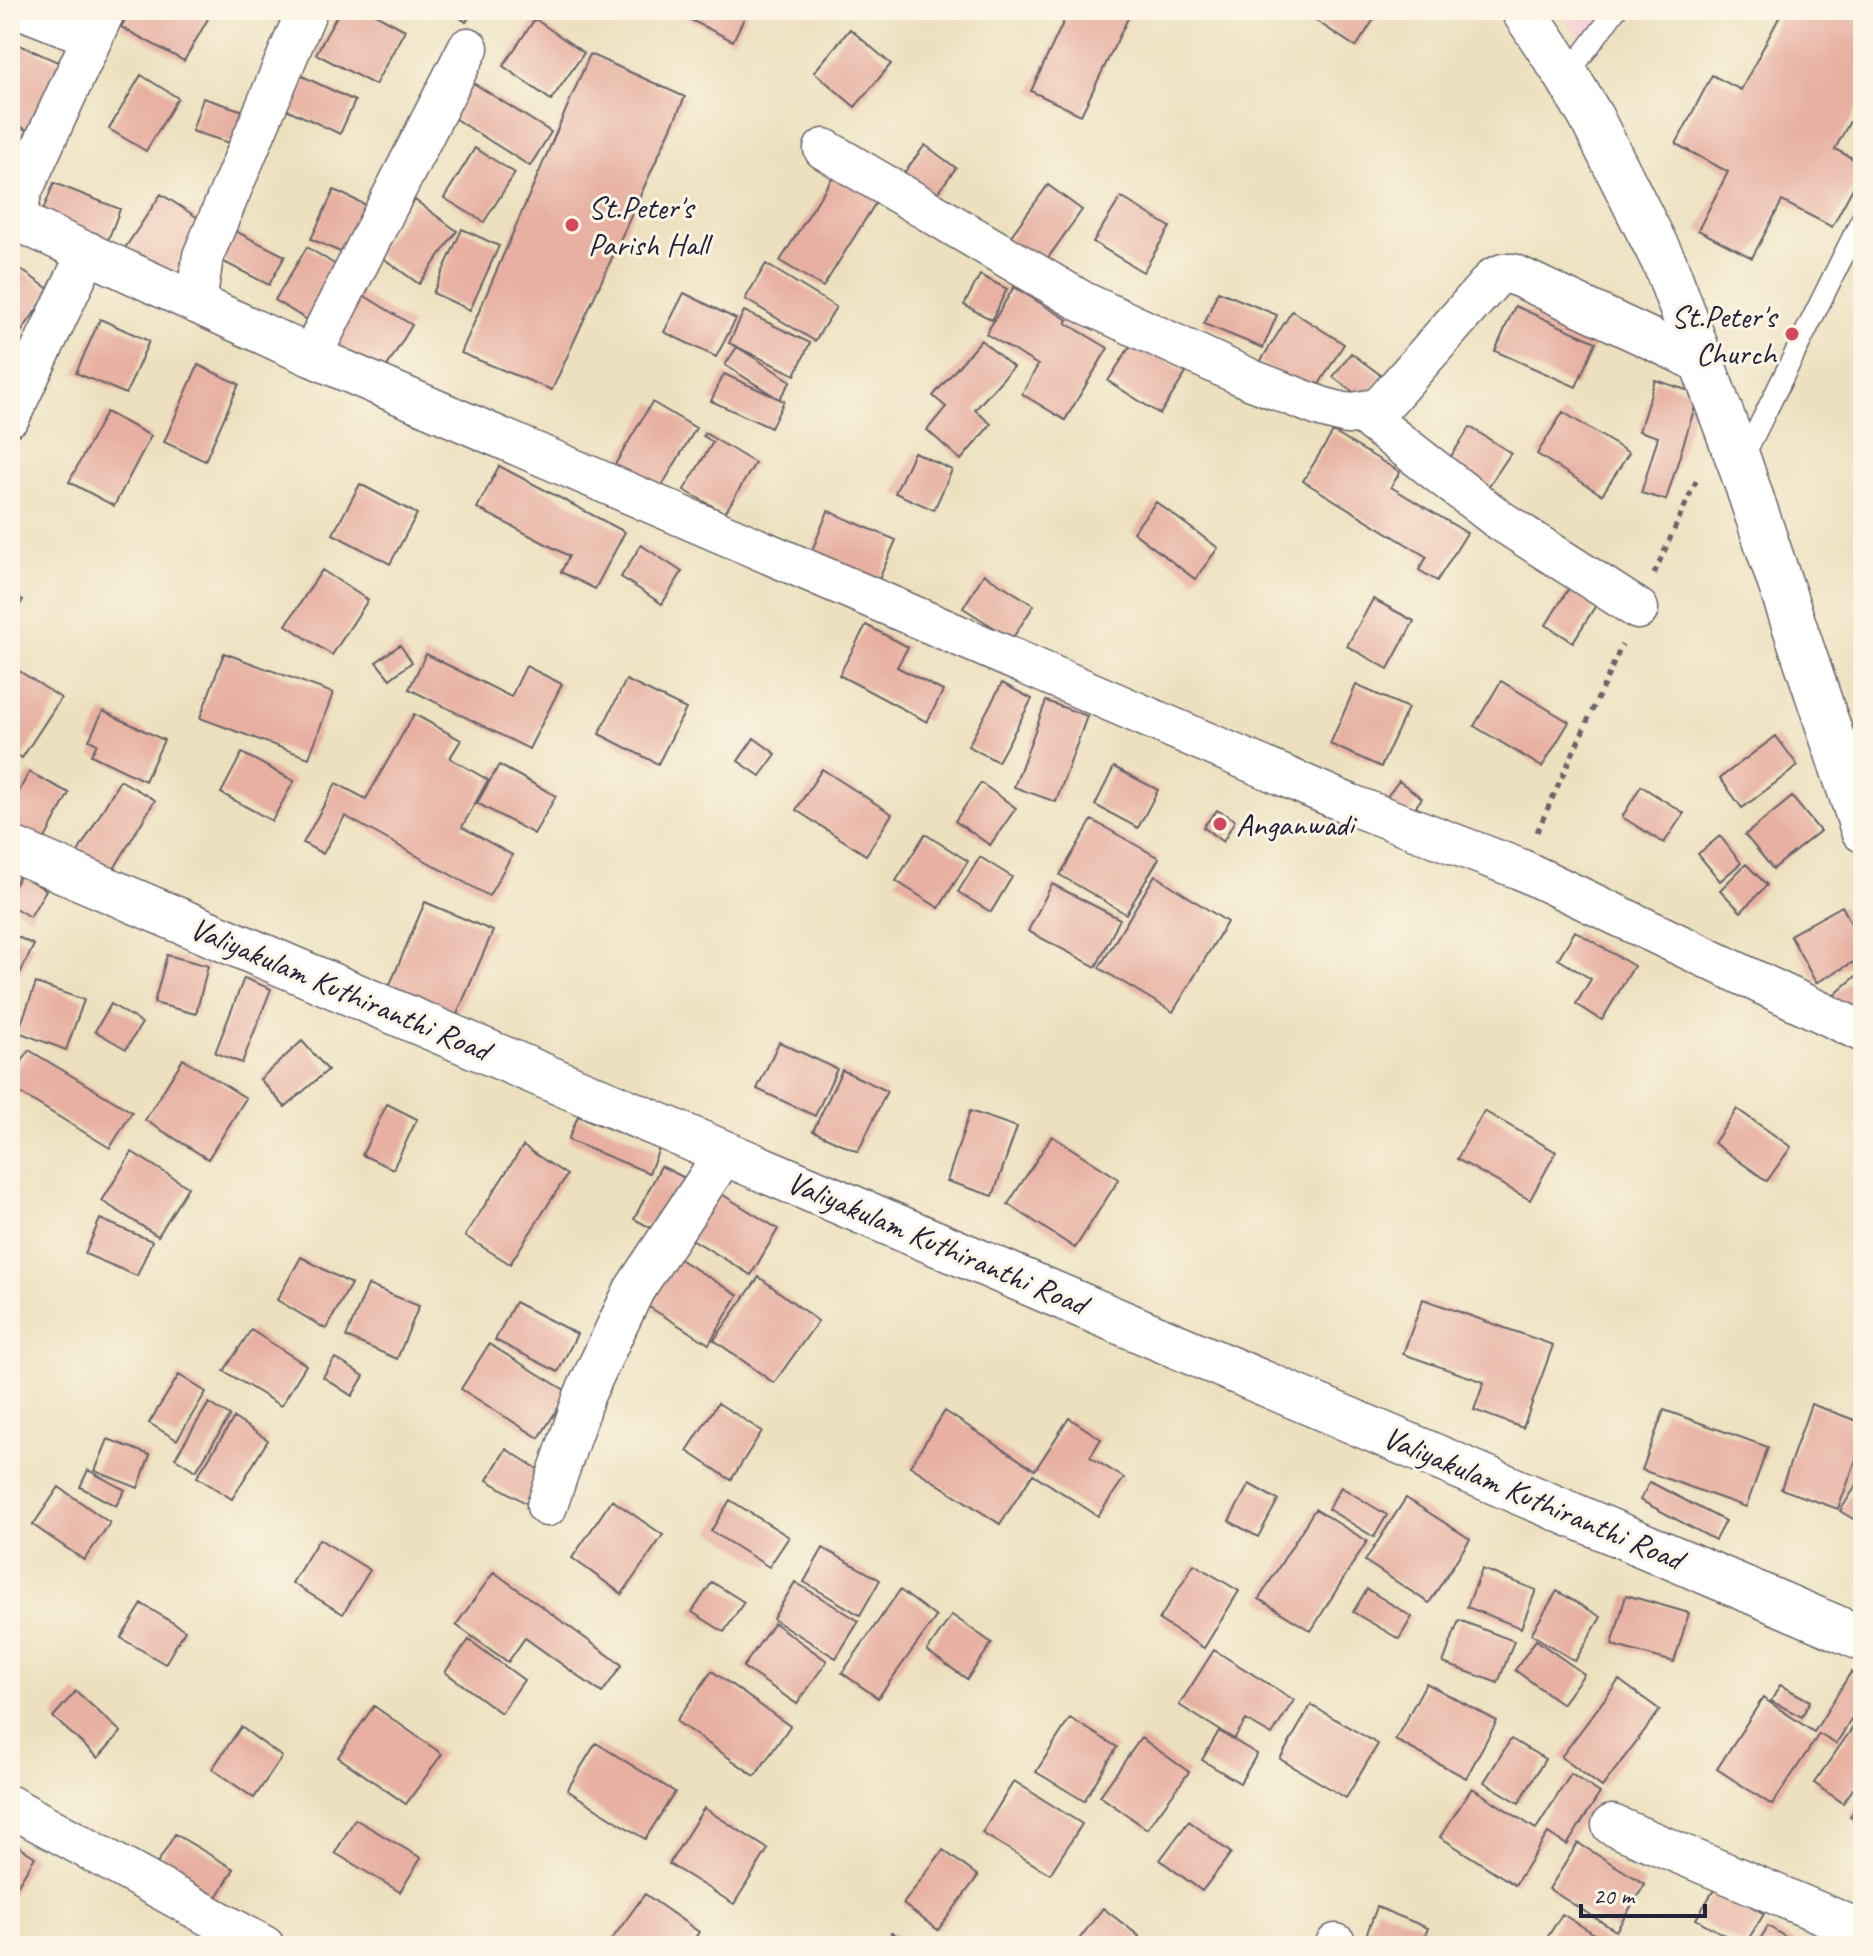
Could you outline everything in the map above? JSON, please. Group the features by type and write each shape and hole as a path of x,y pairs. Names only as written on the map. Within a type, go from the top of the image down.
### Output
{"street":[{"path":"24,10 99,24 21,193 14,220 311,356 1349,804 1520,869 1863,1032"},
{"path":"196,303 203,256 307,10"},
{"path":"1523,10 1567,76 1665,264 1740,464 1863,830"},
{"path":"311,356 468,48"},
{"path":"824,149 1083,302 1252,380 1347,414 1376,409 1384,403 1494,278 1503,274 1513,274 1702,363"},
{"path":"10,416 88,252"},
{"path":"1361,413 1498,519 1638,609"},
{"name":"Valiyakulam Kuthiranthi Road","path":"10,848 1863,1639"},
{"path":"547,1506 584,1396 634,1290 725,1153"},
{"path":"10,1806 264,1946"},
{"path":"1612,1825 1863,1931"}],"lane":[{"path":"1567,76 1616,10"},
{"path":"1740,464 1863,216"}],"shaded area":[{"path":"1559,10 1624,10 1595,57"}],"building":[{"path":"131,10 213,10 184,61 121,27"},
{"path":"340,10 368,10 405,30 375,85 316,54"},
{"path":"449,10 474,10 466,22"},
{"path":"671,10 748,10 733,41"},
{"path":"1069,10 1132,10 1081,115 1031,91"},
{"path":"1300,10 1380,10 1356,47"},
{"path":"1783,10 1863,10 1863,97 1835,149 1863,164 1863,169 1832,227 1782,201 1752,258 1698,230 1728,172 1676,144 1712,75 1741,90"},
{"path":"535,19 584,53 551,100 503,66"},
{"path":"850,29 891,64 855,107 814,72"},
{"path":"15,43 67,66 37,134 10,123 10,53"},
{"name":"St.Peter's Parish Hall","path":"590,54 685,97 552,390 461,353"},
{"path":"141,75 178,98 146,151 109,129"},
{"path":"300,75 355,101 340,134 284,108"},
{"path":"470,81 551,132 530,166 449,115"},
{"path":"203,98 250,113 239,146 192,131"},
{"path":"925,145 956,168 935,196 904,173"},
{"path":"475,148 515,173 484,222 444,198"},
{"path":"840,165 883,191 823,287 780,261"},
{"path":"54,183 120,209 107,243 40,218"},
{"path":"1048,185 1082,210 1040,269 1005,244"},
{"path":"334,190 379,211 356,259 311,239"},
{"path":"161,194 209,225 171,283 123,251"},
{"path":"1121,197 1170,227 1143,272 1093,242"},
{"path":"415,200 457,231 419,284 376,253"},
{"path":"231,229 285,256 269,285 216,258"},
{"path":"462,229 499,246 470,310 433,293"},
{"path":"307,247 344,270 312,323 275,300"},
{"path":"10,262 50,290 15,341 10,337"},
{"path":"766,264 836,307 815,341 745,299"},
{"path":"980,275 1007,289 992,320 964,305"},
{"path":"1014,287 1108,348 1065,420 1022,394 1038,365 986,334"},
{"path":"1218,291 1277,315 1263,348 1204,324"},
{"path":"358,292 412,325 380,378 325,344"},
{"path":"684,293 736,319 716,357 664,332"},
{"path":"1515,306 1596,342 1576,387 1495,351"},
{"path":"744,311 810,343 795,375 729,343"},
{"path":"1292,311 1344,344 1313,394 1260,362"},
{"path":"100,319 149,341 126,394 76,373"},
{"path":"981,340 1013,367 975,410 991,424 961,460 927,430 946,407 933,396"},
{"path":"1134,340 1186,373 1160,414 1108,381"},
{"path":"737,347 791,381 779,399 725,365"},
{"path":"1351,353 1382,376 1364,400 1333,377"},
{"path":"198,365 239,384 205,461 164,442"},
{"path":"724,374 784,401 771,428 711,401"},
{"path":"1655,380 1699,394 1666,500 1641,493 1658,437 1639,431"},
{"path":"652,402 696,428 657,494 613,468"},
{"path":"106,412 151,436 114,506 69,482"},
{"path":"1563,412 1629,453 1602,495 1537,454"},
{"path":"1470,427 1511,453 1484,493 1444,467"},
{"path":"1333,432 1400,472 1391,487 1467,533 1437,581 1419,570 1427,557 1303,481"},
{"path":"705,433 755,463 725,513 684,490 713,442 703,436"},
{"path":"914,452 952,470 934,510 895,493"},
{"path":"499,466 625,532 595,589 561,572 569,556 477,508"},
{"path":"360,484 417,514 390,564 333,534"},
{"path":"1156,502 1218,548 1195,579 1133,532"},
{"path":"828,511 896,540 874,591 807,563"},
{"path":"641,545 682,572 662,604 621,577"},
{"path":"322,570 368,600 332,655 286,625"},
{"path":"984,574 1034,605 1012,639 963,608"},
{"path":"1569,588 1596,605 1573,642 1546,625"},
{"path":"10,592 23,600 10,620"},
{"path":"1373,599 1414,621 1388,669 1347,646"},
{"path":"866,625 908,647 897,667 943,691 927,722 839,675"},
{"path":"400,645 412,662 390,679 376,662"},
{"path":"224,653 333,693 309,758 200,718"},
{"path":"426,654 511,697 526,666 562,684 529,749 409,689"},
{"path":"10,665 61,698 22,758 10,750"},
{"path":"626,680 686,709 658,764 599,734"},
{"path":"1501,681 1569,722 1542,767 1474,726"},
{"path":"1002,683 1032,699 998,762 968,746"},
{"path":"1356,685 1408,708 1381,767 1330,744"},
{"path":"1046,701 1087,716 1056,802 1014,787"},
{"path":"103,711 164,740 145,781 91,755 97,744 89,740"},
{"path":"414,714 461,740 450,758 488,780 462,827 512,855 489,896 345,816 323,854 303,843 336,783 366,799"},
{"path":"1776,736 1798,766 1742,808 1720,778"},
{"path":"754,738 776,754 760,776 738,761"},
{"path":"242,753 294,781 272,821 221,793"},
{"path":"499,765 556,796 534,834 477,803"},
{"path":"1114,767 1158,790 1138,828 1095,805"},
{"path":"822,769 892,814 866,855 796,810"},
{"path":"29,772 69,793 40,848 10,832 10,809"},
{"path":"120,780 155,800 111,874 77,854"},
{"path":"1399,781 1422,798 1406,820 1382,803"},
{"path":"981,783 1016,808 990,845 955,821"},
{"path":"1641,786 1684,813 1664,843 1622,817"},
{"path":"1792,797 1820,831 1773,869 1745,835"},
{"name":"Anganwadi","path":"1217,810 1235,820 1223,842 1203,827"},
{"path":"1092,820 1159,858 1126,914 1060,875"},
{"path":"925,834 968,861 939,908 896,881"},
{"path":"1720,836 1741,863 1720,881 1698,854"},
{"path":"980,857 1012,877 991,912 958,892"},
{"path":"1746,864 1767,885 1741,912 1720,890"},
{"path":"20,875 46,890 30,917 10,905 10,893"},
{"path":"1155,875 1227,922 1173,1012 1099,968"},
{"path":"1052,884 1120,919 1096,967 1028,931"},
{"path":"425,902 493,931 455,1019 388,989"},
{"path":"1842,906 1863,945 1863,957 1816,983 1790,935"},
{"path":"1575,931 1634,966 1602,1020 1576,1004 1591,979 1558,959"},
{"path":"10,933 34,945 10,994"},
{"path":"167,955 208,966 196,1014 154,1003"},
{"path":"1863,970 1863,1015 1832,997"},
{"path":"244,978 271,989 242,1063 215,1053"},
{"path":"36,983 84,1000 66,1050 18,1032"},
{"path":"111,1004 142,1023 126,1049 95,1031"},
{"path":"302,1041 328,1070 285,1107 260,1079"},
{"path":"779,1042 837,1069 815,1116 757,1089"},
{"path":"29,1050 132,1112 110,1148 10,1087 10,1081"},
{"path":"183,1059 246,1098 208,1159 145,1120"},
{"path":"842,1070 887,1091 858,1152 813,1131"},
{"path":"387,1104 417,1119 393,1169 362,1155"},
{"path":"1737,1109 1791,1147 1767,1181 1714,1143"},
{"path":"970,1111 1017,1127 993,1196 947,1181"},
{"path":"1484,1111 1556,1152 1530,1200 1457,1159"},
{"path":"578,1116 659,1149 649,1173 568,1140"},
{"path":"1052,1136 1119,1179 1075,1248 1008,1204"},
{"path":"523,1146 567,1175 510,1264 465,1236"},
{"path":"132,1152 188,1187 158,1236 102,1201"},
{"path":"661,1166 693,1182 666,1236 634,1219"},
{"path":"715,1190 778,1229 751,1275 687,1236"},
{"path":"100,1219 152,1241 137,1276 85,1254"},
{"path":"671,1254 738,1295 709,1344 641,1302"},
{"path":"301,1257 351,1284 326,1329 277,1300"},
{"path":"759,1277 818,1321 774,1383 714,1340"},
{"path":"368,1285 419,1306 397,1359 346,1337"},
{"path":"1423,1299 1553,1345 1523,1428 1474,1410 1484,1382 1403,1354"},
{"path":"515,1302 577,1334 558,1372 495,1340"},
{"path":"251,1330 306,1365 281,1406 224,1371"},
{"path":"489,1344 568,1392 539,1438 461,1389"},
{"path":"335,1358 364,1376 352,1396 323,1377"},
{"path":"179,1375 206,1392 177,1440 149,1423"},
{"path":"209,1403 230,1416 196,1471 175,1458"},
{"path":"718,1403 762,1431 731,1480 687,1451"},
{"path":"1811,1404 1863,1423 1863,1441 1838,1509 1781,1489"},
{"path":"1664,1410 1768,1447 1746,1507 1642,1470"},
{"path":"945,1411 1035,1470 1069,1418 1101,1439 1090,1457 1124,1478 1098,1516 1033,1474 1000,1524 910,1466"},
{"path":"234,1418 268,1440 232,1499 197,1477"},
{"path":"108,1439 150,1455 138,1488 95,1471"},
{"path":"506,1449 549,1476 531,1506 487,1480"},
{"path":"88,1470 125,1490 116,1506 80,1487"},
{"path":"1863,1479 1863,1525 1840,1511"},
{"path":"1650,1482 1725,1521 1715,1540 1640,1500"},
{"path":"1249,1484 1278,1500 1258,1537 1229,1521"},
{"path":"59,1487 110,1523 84,1560 33,1525"},
{"path":"1341,1487 1387,1515 1374,1537 1328,1509"},
{"path":"1406,1498 1470,1539 1429,1603 1365,1561"},
{"path":"612,1500 663,1535 622,1594 572,1558"},
{"path":"730,1500 789,1537 769,1567 711,1531"},
{"path":"1315,1509 1367,1541 1311,1631 1259,1599"},
{"path":"319,1539 370,1570 343,1614 292,1583"},
{"path":"823,1548 880,1580 860,1615 804,1582"},
{"path":"1194,1564 1239,1591 1204,1648 1159,1620"},
{"path":"1482,1569 1536,1590 1521,1628 1467,1607"},
{"path":"494,1572 622,1665 602,1693 525,1638 508,1662 456,1625"},
{"path":"712,1582 744,1602 724,1632 692,1612"},
{"path":"795,1582 859,1621 836,1658 773,1619"},
{"path":"1367,1589 1412,1617 1399,1639 1353,1612"},
{"path":"900,1590 936,1617 878,1698 842,1673"},
{"path":"1557,1591 1601,1617 1575,1661 1531,1634"},
{"path":"1626,1595 1689,1613 1674,1662 1612,1645"},
{"path":"142,1604 185,1630 165,1664 121,1638"},
{"path":"952,1615 992,1643 967,1679 927,1651"},
{"path":"1459,1620 1514,1641 1498,1683 1443,1663"},
{"path":"774,1623 827,1661 797,1704 743,1667"},
{"path":"469,1640 524,1680 501,1713 445,1672"},
{"path":"1536,1640 1584,1674 1562,1704 1515,1670"},
{"path":"1214,1650 1294,1700 1272,1735 1246,1720 1234,1739 1179,1705"},
{"path":"712,1671 790,1726 755,1776 676,1721"},
{"path":"1851,1672 1863,1680 1863,1701 1836,1744 1819,1734 1772,1805 1717,1769 1763,1698 1814,1732"},
{"path":"1619,1680 1660,1710 1602,1787 1561,1757"},
{"path":"1426,1683 1497,1721 1466,1778 1395,1740"},
{"path":"1780,1685 1810,1701 1802,1717 1771,1701"},
{"path":"76,1691 121,1732 98,1758 53,1717"},
{"path":"1311,1705 1378,1744 1346,1798 1280,1759"},
{"path":"374,1706 442,1754 406,1804 338,1757"},
{"path":"1070,1718 1117,1747 1084,1801 1036,1772"},
{"path":"1856,1723 1863,1728 1863,1775 1843,1803 1814,1783"},
{"path":"241,1727 282,1757 254,1798 212,1769"},
{"path":"1219,1731 1257,1754 1240,1783 1202,1760"},
{"path":"1141,1738 1189,1772 1147,1829 1100,1796"},
{"path":"1511,1739 1545,1759 1519,1803 1484,1782"},
{"path":"596,1743 675,1792 645,1839 567,1790"},
{"path":"1571,1774 1600,1793 1567,1845 1548,1833 1515,1885 1440,1837 1472,1788 1536,1829"},
{"path":"1014,1781 1082,1824 1050,1874 982,1833"},
{"path":"1863,1793 1863,1824 1850,1817"},
{"path":"704,1808 768,1849 734,1904 669,1864"},
{"path":"355,1819 421,1858 400,1892 335,1853"},
{"path":"1189,1821 1231,1853 1202,1891 1160,1860"},
{"path":"175,1834 234,1869 213,1904 154,1869"},
{"path":"10,1841 35,1857 10,1897"},
{"path":"1578,1843 1645,1884 1616,1931 1549,1889"},
{"path":"943,1850 978,1876 938,1930 903,1904"},
{"path":"1717,1885 1764,1914 1744,1946 1696,1919"},
{"path":"645,1894 699,1932 689,1946 607,1946"},
{"path":"1377,1907 1428,1928 1421,1946 1362,1946"},
{"path":"1103,1908 1139,1936 1131,1946 1074,1946"},
{"path":"1562,1914 1614,1946 1542,1946"},
{"path":"1768,1926 1800,1946 1756,1946"},
{"path":"891,1933 925,1946 887,1946"}],"place":[{"name":"St.Peter's Parish Hall","path":"572,225"},
{"name":"St.Peter's Church","path":"1792,334"},
{"name":"Anganwadi","path":"1220,824"}]}
